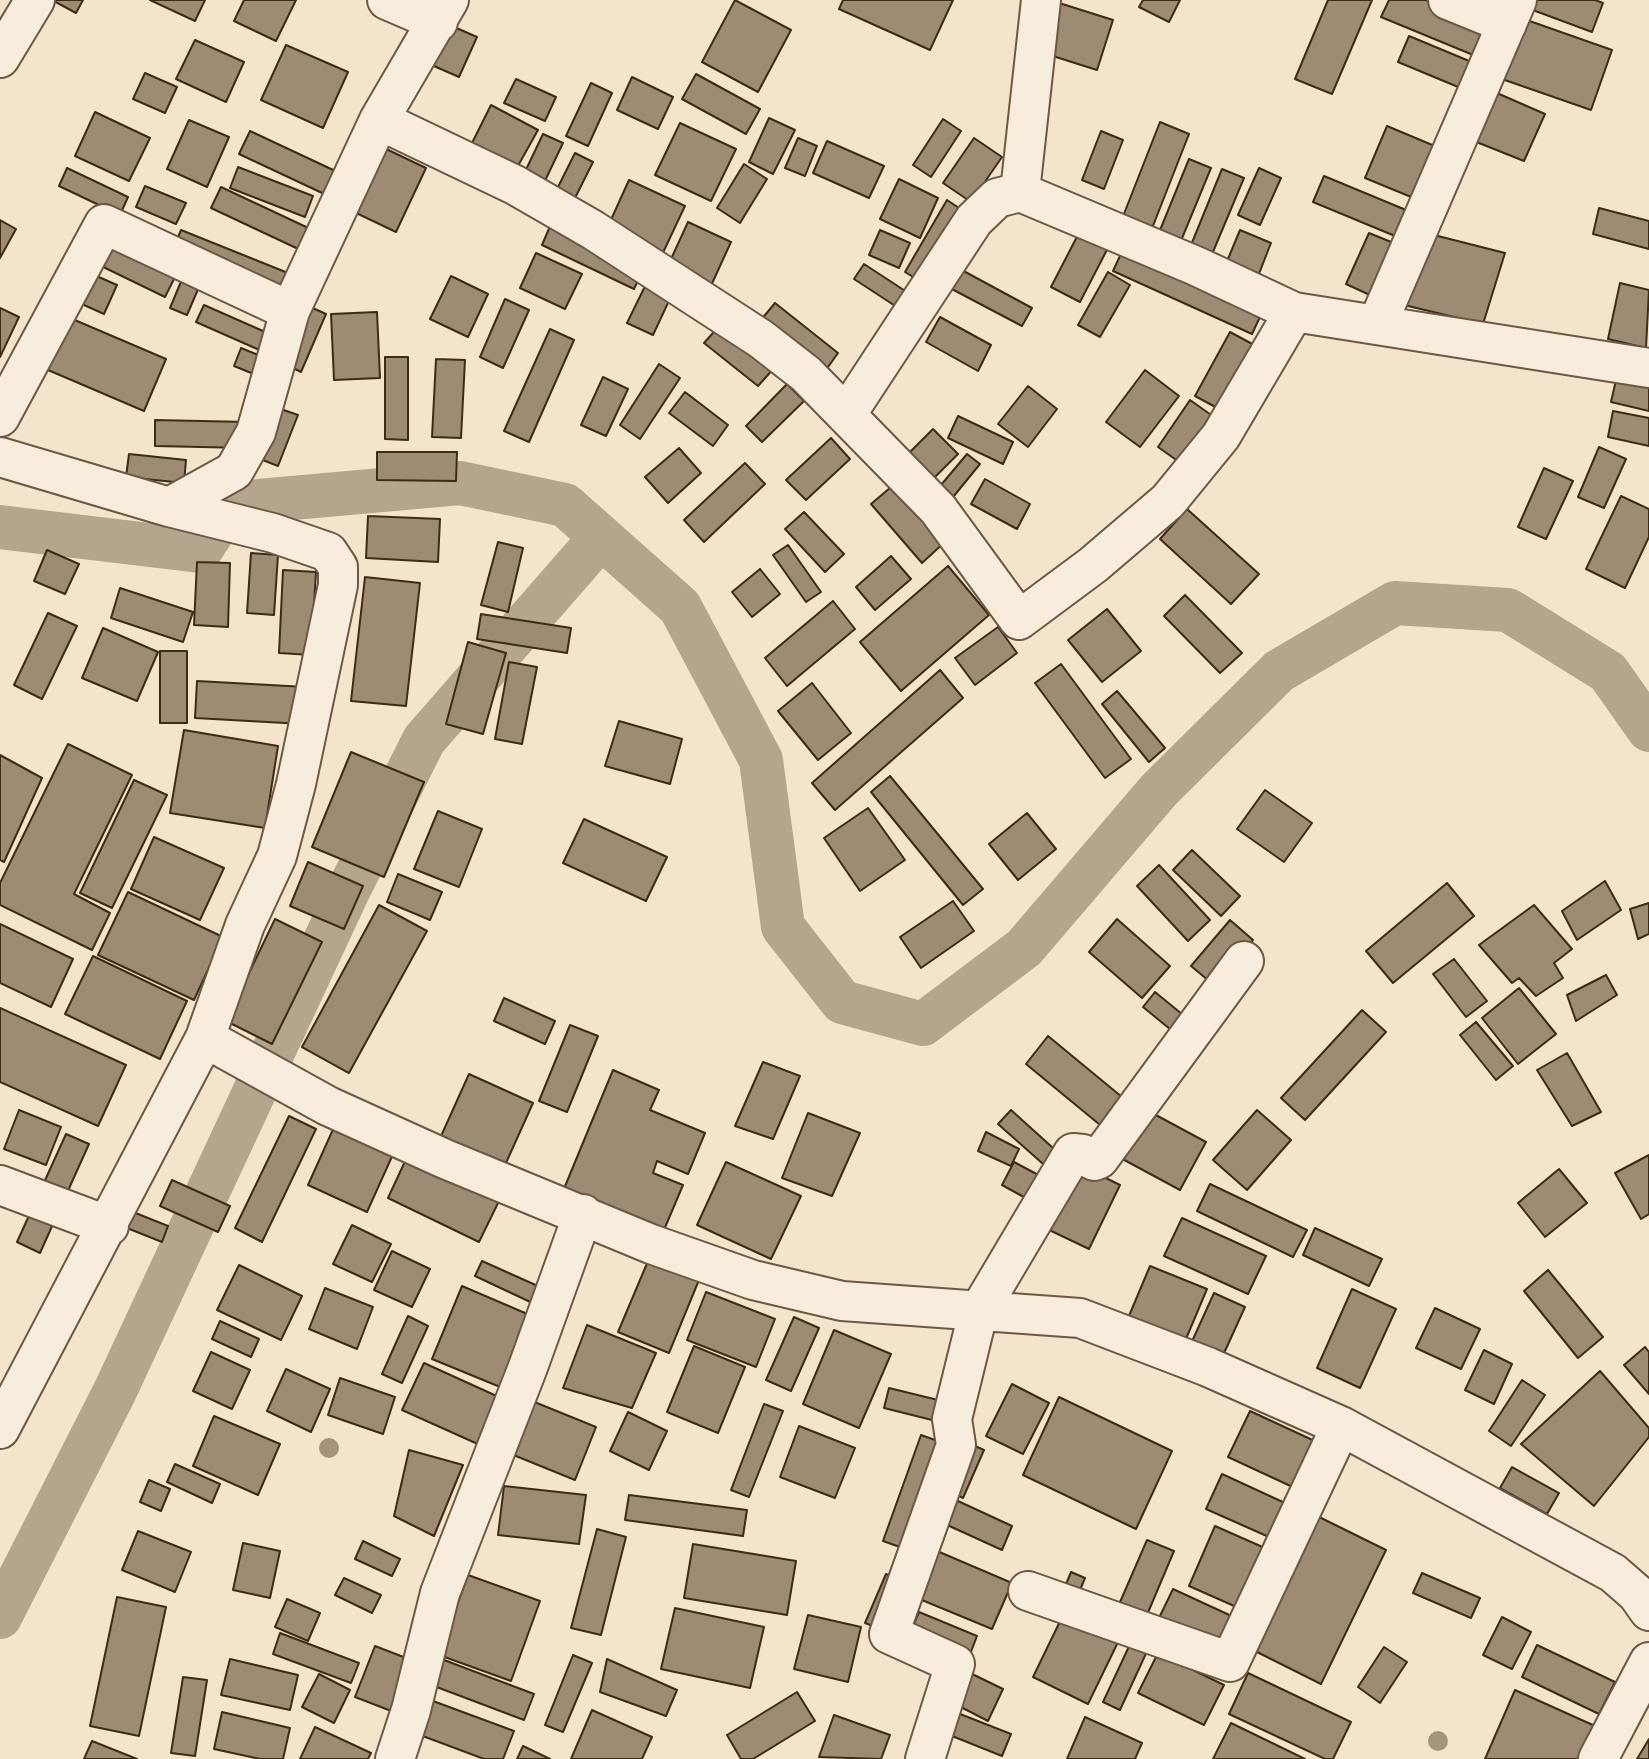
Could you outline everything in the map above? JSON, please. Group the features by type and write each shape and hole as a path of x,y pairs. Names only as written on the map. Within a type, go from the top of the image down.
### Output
{"street":[{"path":"0,58 35,0"},
{"path":"169,507 234,471 257,432 290,311 379,120 443,11 387,0"},
{"path":"1020,192 1041,0"},
{"path":"1377,325 1512,12 1448,0"},
{"path":"379,120 515,185 627,252 761,339 806,374 938,509 1018,620 1093,565 1168,501 1222,436 1294,312"},
{"path":"846,415 974,220 997,198 1020,192 1196,265 1294,312 1649,368"},
{"path":"0,417 104,224 290,311"},
{"path":"0,457 169,507 273,533 328,552 338,567 338,585 296,784 277,856 245,925 205,1038 109,1226 0,1429"},
{"path":"925,1759 955,1664 889,1634 956,1445 952,1419 978,1312 1073,1153 1083,1154 1094,1161 1099,1159 1244,961"},
{"path":"205,1038 328,1106 445,1159 651,1244 753,1280 842,1301 1080,1318 1208,1367 1341,1426 1614,1573 1637,1594 1649,1611"},
{"path":"0,1185 109,1226"},
{"path":"395,1759 411,1710 440,1593 528,1367 583,1214"},
{"path":"1028,1591 1230,1662 1341,1426"},
{"path":"1598,1759 1649,1662"}],"building":[{"path":"52,0 83,0 76,13"},
{"path":"150,0 205,0 195,21"},
{"path":"244,0 296,0 276,41 234,21"},
{"path":"735,0 791,30 758,92 702,62"},
{"path":"843,0 953,0 930,50 839,9"},
{"path":"1143,0 1180,0 1169,22 1139,7"},
{"path":"1328,0 1372,0 1332,94 1295,79"},
{"path":"1389,0 1426,0 1490,27 1478,57 1381,17"},
{"path":"1534,0 1595,0 1603,3 1592,32 1530,9"},
{"path":"1056,2 1113,20 1097,70 1040,52"},
{"path":"1521,18 1612,50 1591,110 1499,78"},
{"path":"445,23 477,37 459,77 427,63"},
{"path":"1409,36 1474,63 1463,89 1398,62"},
{"path":"195,40 244,62 226,102 176,79"},
{"path":"286,45 348,72 323,128 261,100"},
{"path":"145,73 177,87 165,113 133,99"},
{"path":"696,74 760,109 746,134 682,99"},
{"path":"632,77 673,97 658,129 617,110"},
{"path":"516,79 556,97 545,121 504,103"},
{"path":"591,83 612,93 588,146 566,136"},
{"path":"1490,90 1545,114 1524,161 1469,139"},
{"path":"491,105 538,130 514,173 469,149"},
{"path":"95,112 150,138 129,181 75,156"},
{"path":"769,118 795,130 773,174 749,162"},
{"path":"943,119 961,131 931,177 913,165"},
{"path":"189,120 229,137 207,187 167,169"},
{"path":"1160,122 1189,134 1149,236 1120,224"},
{"path":"680,123 736,149 711,201 655,175"},
{"path":"1387,126 1437,147 1416,199 1365,178"},
{"path":"250,131 346,176 335,199 239,154"},
{"path":"1101,131 1123,140 1104,189 1082,180"},
{"path":"543,134 563,143 543,185 523,176"},
{"path":"798,138 817,146 805,176 785,168"},
{"path":"974,138 1002,157 971,202 943,183"},
{"path":"827,141 884,166 869,198 813,173"},
{"path":"382,147 426,168 396,232 352,211"},
{"path":"575,153 593,162 572,204 554,195"},
{"path":"1189,159 1211,168 1178,248 1156,240"},
{"path":"744,164 767,179 740,223 717,208"},
{"path":"238,167 313,196 305,217 230,188"},
{"path":"67,168 128,197 120,215 59,186"},
{"path":"1259,168 1281,178 1260,225 1238,215"},
{"path":"1222,169 1244,178 1210,259 1189,250"},
{"path":"1324,176 1406,210 1395,236 1313,202"},
{"path":"899,179 938,198 920,238 880,219"},
{"path":"629,180 685,206 660,259 605,233"},
{"path":"145,186 186,203 176,224 136,207"},
{"path":"221,187 319,233 309,254 211,208"},
{"path":"947,200 965,212 923,283 905,272"},
{"path":"1599,208 1649,221 1649,249 1593,234"},
{"path":"0,220 16,229 0,258"},
{"path":"688,222 731,242 709,290 666,270"},
{"path":"551,224 644,268 634,289 542,245"},
{"path":"1082,227 1111,242 1080,302 1051,287"},
{"path":"181,230 293,275 283,299 171,254"},
{"path":"880,230 910,243 899,268 869,255"},
{"path":"1240,230 1271,243 1255,284 1223,271"},
{"path":"1369,233 1396,244 1372,296 1346,284"},
{"path":"1430,234 1505,253 1483,324 1404,305"},
{"path":"105,235 178,271 165,297 93,262"},
{"path":"1126,243 1265,306 1252,334 1113,271"},
{"path":"536,253 582,274 565,309 520,288"},
{"path":"864,264 916,298 906,313 854,279"},
{"path":"958,268 1032,308 1022,326 948,287"},
{"path":"85,271 117,285 104,314 73,300"},
{"path":"185,272 202,280 187,315 170,308"},
{"path":"1108,272 1130,285 1100,337 1078,325"},
{"path":"451,276 488,294 468,337 430,319"},
{"path":"649,278 674,290 653,335 627,323"},
{"path":"1620,283 1649,290 1646,348 1608,339"},
{"path":"505,299 529,310 503,368 480,357"},
{"path":"775,303 838,353 821,377 756,326"},
{"path":"204,305 272,335 264,352 196,322"},
{"path":"306,305 326,314 301,372 281,362"},
{"path":"0,308 19,317 0,357"},
{"path":"377,312 380,378 334,380 331,314"},
{"path":"940,317 991,345 978,371 926,342"},
{"path":"70,318 166,359 144,411 48,370"},
{"path":"721,324 775,367 758,386 704,343"},
{"path":"550,329 574,340 529,442 504,431"},
{"path":"1230,332 1256,346 1221,410 1195,396"},
{"path":"241,348 273,361 266,379 234,366"},
{"path":"385,357 408,357 408,440 385,439"},
{"path":"436,359 465,360 461,438 432,437"},
{"path":"659,364 680,378 640,439 620,425"},
{"path":"1145,370 1179,396 1140,447 1106,422"},
{"path":"1618,371 1649,378 1649,411 1611,402"},
{"path":"603,377 628,389 606,436 581,425"},
{"path":"787,384 804,401 762,442 746,426"},
{"path":"1028,386 1057,409 1028,447 998,424"},
{"path":"685,392 728,425 713,446 669,413"},
{"path":"1190,400 1214,417 1182,464 1158,447"},
{"path":"275,407 298,415 278,466 255,457"},
{"path":"1613,411 1649,418 1649,446 1608,437"},
{"path":"958,416 1013,442 1003,464 948,438"},
{"path":"155,420 247,422 246,448 155,446"},
{"path":"933,429 958,454 927,485 902,460"},
{"path":"831,438 850,459 806,500 786,480"},
{"path":"1599,447 1626,459 1604,508 1578,497"},
{"path":"679,448 701,473 668,503 645,477"},
{"path":"377,452 457,452 456,481 377,480"},
{"path":"129,454 186,460 184,483 126,477"},
{"path":"967,454 980,464 949,502 936,491"},
{"path":"745,463 765,484 704,542 684,520"},
{"path":"1544,468 1573,481 1546,539 1518,527"},
{"path":"985,479 1030,504 1017,529 971,504"},
{"path":"897,482 947,540 922,563 871,504"},
{"path":"1621,496 1649,509 1649,537 1625,588 1586,569"},
{"path":"1187,509 1259,574 1231,604 1160,539"},
{"path":"804,512 844,554 825,572 785,529"},
{"path":"368,516 440,519 438,562 366,558"},
{"path":"498,542 523,548 508,612 481,605"},
{"path":"788,545 821,592 806,602 773,555"},
{"path":"47,550 79,564 65,594 34,581"},
{"path":"251,553 278,555 274,615 247,613"},
{"path":"891,556 911,579 875,610 856,587"},
{"path":"197,562 230,563 228,627 194,625"},
{"path":"948,566 989,615 901,691 860,642"},
{"path":"760,569 780,594 752,617 732,592"},
{"path":"283,570 316,572 311,655 279,653"},
{"path":"365,577 420,583 406,706 351,701"},
{"path":"120,588 193,612 183,642 111,618"},
{"path":"1185,595 1242,653 1220,673 1164,616"},
{"path":"833,601 855,629 787,686 765,658"},
{"path":"1107,609 1141,651 1102,682 1068,640"},
{"path":"48,613 77,626 42,699 14,685"},
{"path":"481,614 571,628 567,653 477,639"},
{"path":"998,627 1017,653 975,685 955,658"},
{"path":"103,628 158,652 137,701 82,678"},
{"path":"468,642 506,653 483,734 446,724"},
{"path":"160,651 187,651 187,723 160,723"},
{"path":"509,662 537,667 522,744 495,739"},
{"path":"1061,664 1131,759 1105,778 1035,683"},
{"path":"940,670 963,698 835,810 812,783"},
{"path":"197,681 306,687 303,724 195,718"},
{"path":"812,683 851,733 818,760 778,711"},
{"path":"1117,691 1165,748 1149,762 1102,704"},
{"path":"619,721 682,739 670,784 605,766"},
{"path":"184,730 278,746 265,828 170,813"},
{"path":"68,744 132,775 74,894 110,913 92,950 0,905 0,883"},
{"path":"351,752 424,782 384,877 312,847"},
{"path":"0,755 42,778 4,862 0,860"},
{"path":"890,776 983,889 963,905 871,792"},
{"path":"134,780 167,795 112,908 80,893"},
{"path":"1265,790 1312,823 1284,862 1237,829"},
{"path":"868,808 905,860 860,891 824,838"},
{"path":"438,811 482,829 459,887 414,869"},
{"path":"1027,813 1056,849 1018,880 989,844"},
{"path":"584,819 667,857 646,901 563,863"},
{"path":"154,837 224,868 200,920 131,889"},
{"path":"1192,850 1240,896 1221,916 1173,870"},
{"path":"308,862 363,886 344,929 290,906"},
{"path":"1159,865 1210,920 1188,941 1137,886"},
{"path":"398,874 442,892 430,920 387,902"},
{"path":"1605,881 1621,910 1577,940 1562,911"},
{"path":"1447,883 1474,916 1393,983 1366,951"},
{"path":"128,892 223,937 194,1000 98,955"},
{"path":"953,901 974,931 921,968 900,937"},
{"path":"1649,903 1649,934 1638,939 1630,909"},
{"path":"379,905 427,931 349,1073 302,1047"},
{"path":"1534,905 1572,949 1554,963 1563,978 1536,996 1519,978 1512,983 1479,945"},
{"path":"275,919 322,942 272,1044 226,1021"},
{"path":"1117,919 1170,966 1142,998 1089,952"},
{"path":"1230,920 1253,940 1215,986 1191,966"},
{"path":"0,924 73,959 51,1007 0,983"},
{"path":"93,956 187,1001 160,1059 65,1014"},
{"path":"1454,959 1487,1001 1466,1017 1433,974"},
{"path":"1606,975 1617,995 1576,1021 1567,995"},
{"path":"1519,988 1556,1034 1518,1064 1482,1018"},
{"path":"1155,992 1188,1019 1176,1034 1143,1007"},
{"path":"504,998 555,1021 545,1044 494,1021"},
{"path":"0,1008 126,1065 98,1126 0,1082"},
{"path":"1362,1010 1386,1032 1305,1120 1281,1098"},
{"path":"1476,1022 1513,1066 1496,1080 1460,1035"},
{"path":"570,1025 598,1036 567,1112 539,1101"},
{"path":"1048,1036 1128,1102 1105,1129 1026,1064"},
{"path":"1567,1053 1601,1112 1572,1126 1537,1070"},
{"path":"763,1062 800,1076 773,1139 735,1126"},
{"path":"613,1070 659,1090 650,1110 705,1133 688,1174 657,1161 653,1173 683,1185 661,1237 561,1196"},
{"path":"469,1074 533,1103 501,1174 437,1145"},
{"path":"1141,1107 1206,1142 1180,1190 1115,1155"},
{"path":"19,1110 61,1127 46,1165 4,1149"},
{"path":"1011,1110 1063,1157 1051,1171 998,1124"},
{"path":"1257,1110 1291,1140 1247,1190 1213,1160"},
{"path":"808,1113 860,1133 832,1196 782,1178"},
{"path":"289,1116 316,1129 262,1242 235,1228"},
{"path":"335,1125 394,1152 367,1212 308,1185"},
{"path":"986,1132 1019,1149 1011,1166 978,1151"},
{"path":"66,1134 89,1144 40,1253 17,1242"},
{"path":"1649,1155 1649,1214 1641,1219 1615,1173"},
{"path":"407,1157 499,1201 479,1242 388,1198"},
{"path":"726,1162 801,1196 771,1259 697,1225"},
{"path":"1014,1162 1044,1178 1031,1201 1002,1185"},
{"path":"1073,1162 1120,1185 1089,1249 1043,1227"},
{"path":"1559,1169 1587,1203 1545,1237 1518,1203"},
{"path":"172,1180 230,1206 218,1232 160,1206"},
{"path":"1210,1184 1307,1230 1293,1257 1197,1211"},
{"path":"133,1212 168,1226 162,1242 127,1228"},
{"path":"1182,1218 1266,1256 1248,1294 1164,1256"},
{"path":"352,1225 391,1244 372,1282 333,1264"},
{"path":"1315,1228 1382,1259 1369,1286 1303,1255"},
{"path":"392,1251 430,1269 412,1307 374,1290"},
{"path":"651,1254 701,1275 669,1353 618,1332"},
{"path":"482,1261 549,1291 541,1307 475,1276"},
{"path":"239,1265 302,1296 281,1340 217,1310"},
{"path":"1150,1266 1207,1289 1183,1346 1126,1323"},
{"path":"1548,1270 1603,1337 1578,1358 1524,1291"},
{"path":"462,1286 539,1319 510,1391 432,1359"},
{"path":"325,1288 373,1307 357,1349 309,1329"},
{"path":"1352,1289 1396,1309 1360,1388 1317,1368"},
{"path":"706,1292 775,1319 756,1367 687,1340"},
{"path":"1214,1293 1245,1307 1220,1362 1189,1348"},
{"path":"1435,1308 1480,1329 1461,1369 1416,1348"},
{"path":"408,1316 428,1326 402,1383 382,1374"},
{"path":"794,1317 819,1328 791,1391 766,1380"},
{"path":"220,1321 259,1339 251,1357 212,1339"},
{"path":"587,1325 656,1353 632,1408 563,1388"},
{"path":"834,1330 891,1354 859,1428 803,1404"},
{"path":"694,1346 745,1367 718,1433 667,1412"},
{"path":"1645,1347 1649,1352 1649,1394 1624,1365"},
{"path":"1484,1350 1512,1364 1494,1404 1465,1390"},
{"path":"211,1352 250,1370 232,1409 193,1391"},
{"path":"424,1363 501,1398 480,1445 402,1410"},
{"path":"286,1369 330,1389 311,1432 267,1411"},
{"path":"1600,1371 1649,1428 1649,1437 1594,1506 1521,1444"},
{"path":"340,1378 395,1397 383,1434 328,1415"},
{"path":"1522,1380 1545,1395 1511,1446 1489,1431"},
{"path":"1012,1384 1049,1403 1023,1454 986,1436"},
{"path":"889,1388 938,1400 932,1420 884,1408"},
{"path":"1059,1397 1172,1451 1136,1529 1023,1475"},
{"path":"532,1401 596,1427 575,1480 511,1454"},
{"path":"764,1404 783,1411 749,1497 731,1490"},
{"path":"1250,1411 1319,1443 1297,1489 1228,1457"},
{"path":"628,1412 667,1431 649,1470 610,1451"},
{"path":"214,1416 280,1444 258,1495 193,1466"},
{"path":"799,1426 855,1448 835,1498 780,1477"},
{"path":"921,1435 949,1445 911,1551 883,1541"},
{"path":"966,1442 984,1450 963,1498 945,1489"},
{"path":"409,1450 463,1465 434,1536 394,1516"},
{"path":"175,1464 220,1484 212,1503 167,1482"},
{"path":"1512,1467 1559,1493 1547,1514 1500,1488"},
{"path":"1222,1474 1285,1503 1269,1537 1206,1509"},
{"path":"149,1480 170,1489 161,1511 140,1502"},
{"path":"504,1486 586,1495 579,1544 498,1535"},
{"path":"629,1495 747,1510 743,1536 625,1520"},
{"path":"945,1495 1012,1526 1002,1550 934,1519"},
{"path":"1307,1511 1386,1550 1321,1684 1241,1644"},
{"path":"1215,1526 1267,1549 1241,1609 1189,1586"},
{"path":"597,1529 626,1537 601,1635 571,1628"},
{"path":"138,1531 191,1552 175,1592 122,1570"},
{"path":"1147,1540 1174,1551 1144,1622 1117,1609"},
{"path":"363,1541 400,1559 392,1576 355,1559"},
{"path":"243,1543 280,1551 270,1598 233,1590"},
{"path":"693,1544 796,1561 787,1615 684,1598"},
{"path":"937,1551 1012,1583 992,1629 917,1598"},
{"path":"1071,1572 1085,1578 1076,1600 1062,1594"},
{"path":"1422,1573 1480,1598 1471,1618 1413,1593"},
{"path":"886,1574 901,1581 881,1629 865,1623"},
{"path":"468,1575 540,1601 511,1681 439,1655"},
{"path":"344,1578 381,1595 372,1613 335,1595"},
{"path":"1173,1589 1238,1619 1224,1649 1159,1618"},
{"path":"117,1597 166,1607 139,1736 90,1726"},
{"path":"287,1599 320,1613 308,1641 275,1627"},
{"path":"675,1608 764,1627 750,1688 661,1669"},
{"path":"1065,1611 1120,1638 1088,1704 1033,1677"},
{"path":"919,1612 977,1636 969,1657 910,1633"},
{"path":"808,1615 861,1627 848,1682 794,1669"},
{"path":"1502,1617 1531,1632 1512,1669 1483,1655"},
{"path":"280,1633 359,1663 351,1683 273,1654"},
{"path":"1132,1640 1149,1647 1120,1710 1103,1702"},
{"path":"1537,1645 1615,1682 1599,1714 1522,1677"},
{"path":"375,1646 419,1663 399,1714 355,1697"},
{"path":"1384,1647 1407,1662 1380,1703 1358,1687"},
{"path":"1158,1653 1224,1685 1204,1725 1138,1693"},
{"path":"573,1655 592,1663 563,1732 545,1725"},
{"path":"230,1659 298,1675 290,1710 221,1695"},
{"path":"607,1659 677,1690 666,1716 600,1692"},
{"path":"444,1660 534,1694 524,1720 434,1686"},
{"path":"968,1672 1003,1689 988,1721 953,1703"},
{"path":"1248,1673 1351,1722 1333,1759 1325,1759 1229,1714"},
{"path":"319,1674 350,1690 334,1723 302,1707"},
{"path":"183,1677 207,1680 195,1756 171,1753"},
{"path":"1515,1690 1595,1726 1580,1759 1485,1759"},
{"path":"797,1692 815,1721 753,1759 741,1759 727,1735"},
{"path":"433,1701 514,1731 503,1759 484,1759 420,1735"},
{"path":"592,1710 652,1737 642,1759 571,1759"},
{"path":"222,1712 290,1728 283,1759 260,1759 214,1749"},
{"path":"960,1714 1011,1734 1002,1756 952,1736"},
{"path":"834,1715 890,1735 881,1759 819,1757"},
{"path":"1085,1717 1142,1743 1135,1759 1067,1759"},
{"path":"1231,1723 1305,1759 1213,1759"},
{"path":"315,1727 371,1753 368,1759 300,1759"},
{"path":"1649,1739 1649,1759 1637,1759"},
{"path":"92,1741 137,1759 84,1759"},
{"path":"523,1746 550,1759 517,1759"}],"waterway":[{"path":"0,527 200,551 220,520 259,501 460,483 565,505 680,607 761,760 783,927 842,1002 923,1024 1024,948 1159,790 1279,671 1395,603 1508,610 1608,672 1649,730"},
{"path":"0,1617 115,1391 349,889 424,740 601,537"}]}
